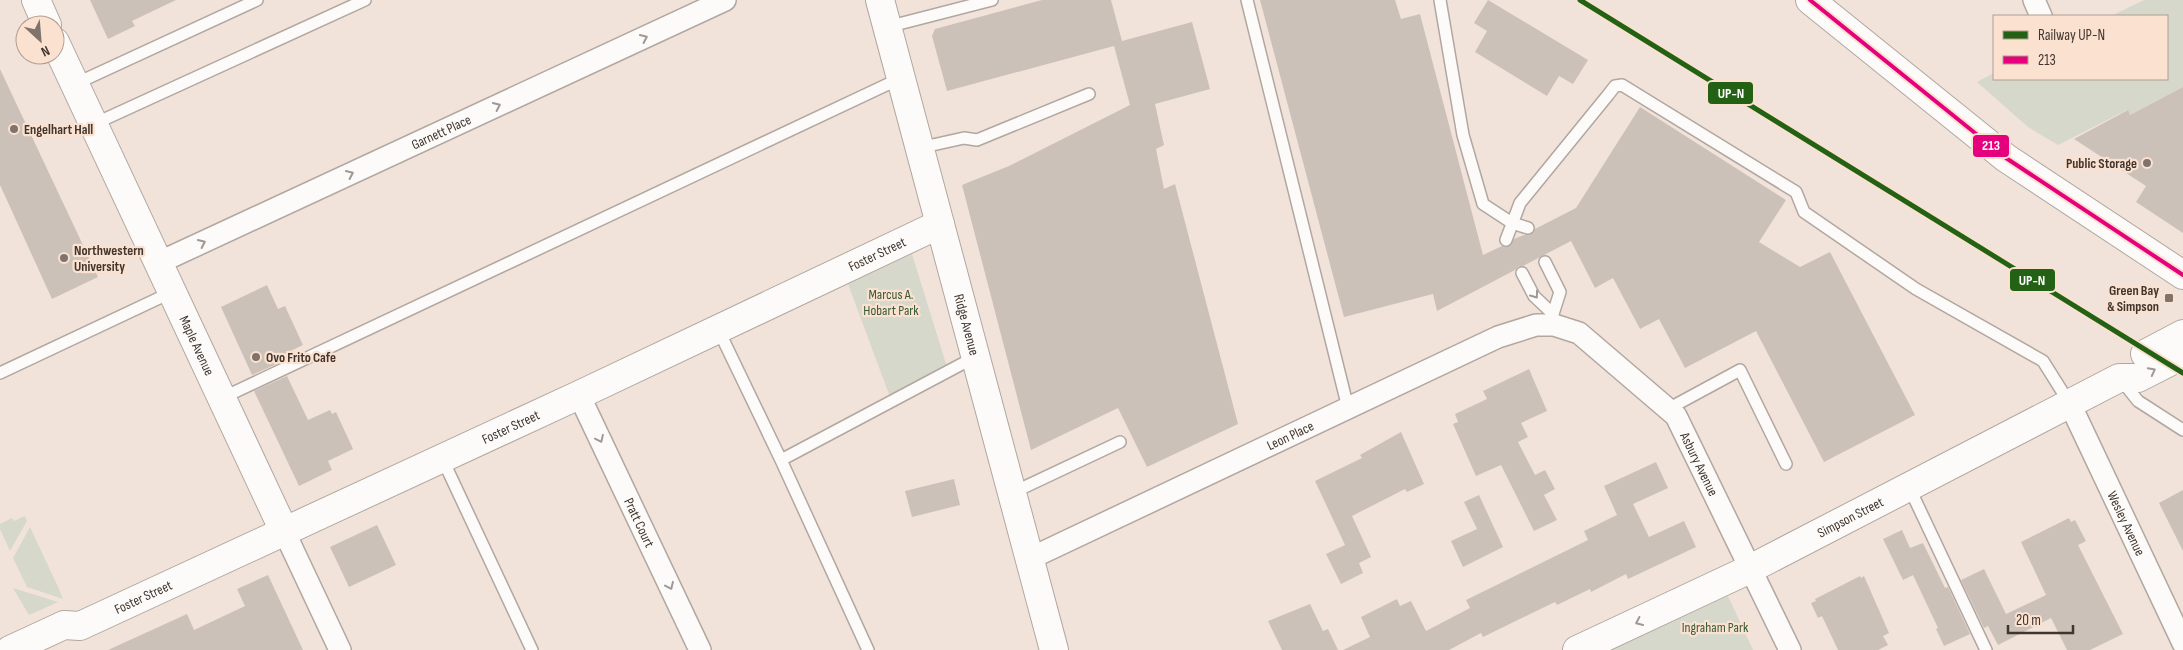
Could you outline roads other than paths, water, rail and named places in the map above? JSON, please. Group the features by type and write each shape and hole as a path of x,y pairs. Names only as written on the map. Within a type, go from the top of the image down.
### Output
{"street":[{"path":"36,0 43,15"},
{"name":"Garnett Place","path":"158,263 725,0"},
{"name":"Ridge Avenue","path":"880,0 1054,650"},
{"path":"1810,0 2006,158 2183,275"},
{"path":"2034,0 2041,15"},
{"name":"Maple Avenue","path":"65,63 340,650"},
{"name":"Foster Street","path":"10,650 64,624 80,626 579,395 940,224"},
{"name":"Leon Place","path":"1029,559 1498,336 1553,319"},
{"name":"Asbury Avenue","path":"1553,319 1579,333 1676,416 1790,650"},
{"name":"Simpson Street","path":"2119,378 2129,362 2183,334"},
{"name":"Simpson Street","path":"1577,650 1683,602 2119,378 2138,378 2183,355"},
{"name":"Pratt Court","path":"579,395 700,650"},
{"name":"Wesley Avenue","path":"2070,404 2183,643"},
{"name":"Foster Street","path":"49,650 71,640 80,626"}],"lane":[{"path":"75,84 257,0"},
{"path":"94,124 364,0"},
{"path":"887,27 992,0"},
{"path":"1248,0 1348,408"},
{"path":"1440,0 1463,135 1483,204 1512,223 1528,228"},
{"path":"222,398 901,78"},
{"path":"1506,240 1520,203 1615,86 1622,84 1796,192 1804,212 1916,289 2043,361 2070,404"},
{"path":"919,148 964,138 977,140 1089,94"},
{"path":"1545,262 1560,292 1553,319"},
{"path":"1522,273 1534,296 1553,319"},
{"path":"0,373 172,292"},
{"path":"718,329 781,460 868,650"},
{"path":"781,460 976,358"},
{"path":"1668,409 1740,370 1786,464"},
{"path":"2119,378 2138,400 2183,430"},
{"path":"1012,493 1120,442"},
{"path":"442,458 532,650"},
{"path":"1909,487 1986,650"}],"rail line":[{"name":"UP-N","path":"1580,0 2183,373"}],"place":[{"name":"Engelhart Hall","path":"14,129"},
{"name":"Public Storage","path":"2147,163"},
{"name":"Northwestern University","path":"64,258"},
{"name":"Green Bay & Simpson","path":"2169,298"},
{"name":"Ovo Frito Cafe","path":"256,357"}],"park label":[{"name":"Marcus A. Hobart Park","path":"891,302"},
{"name":"Ingraham Park","path":"1715,627"}]}
